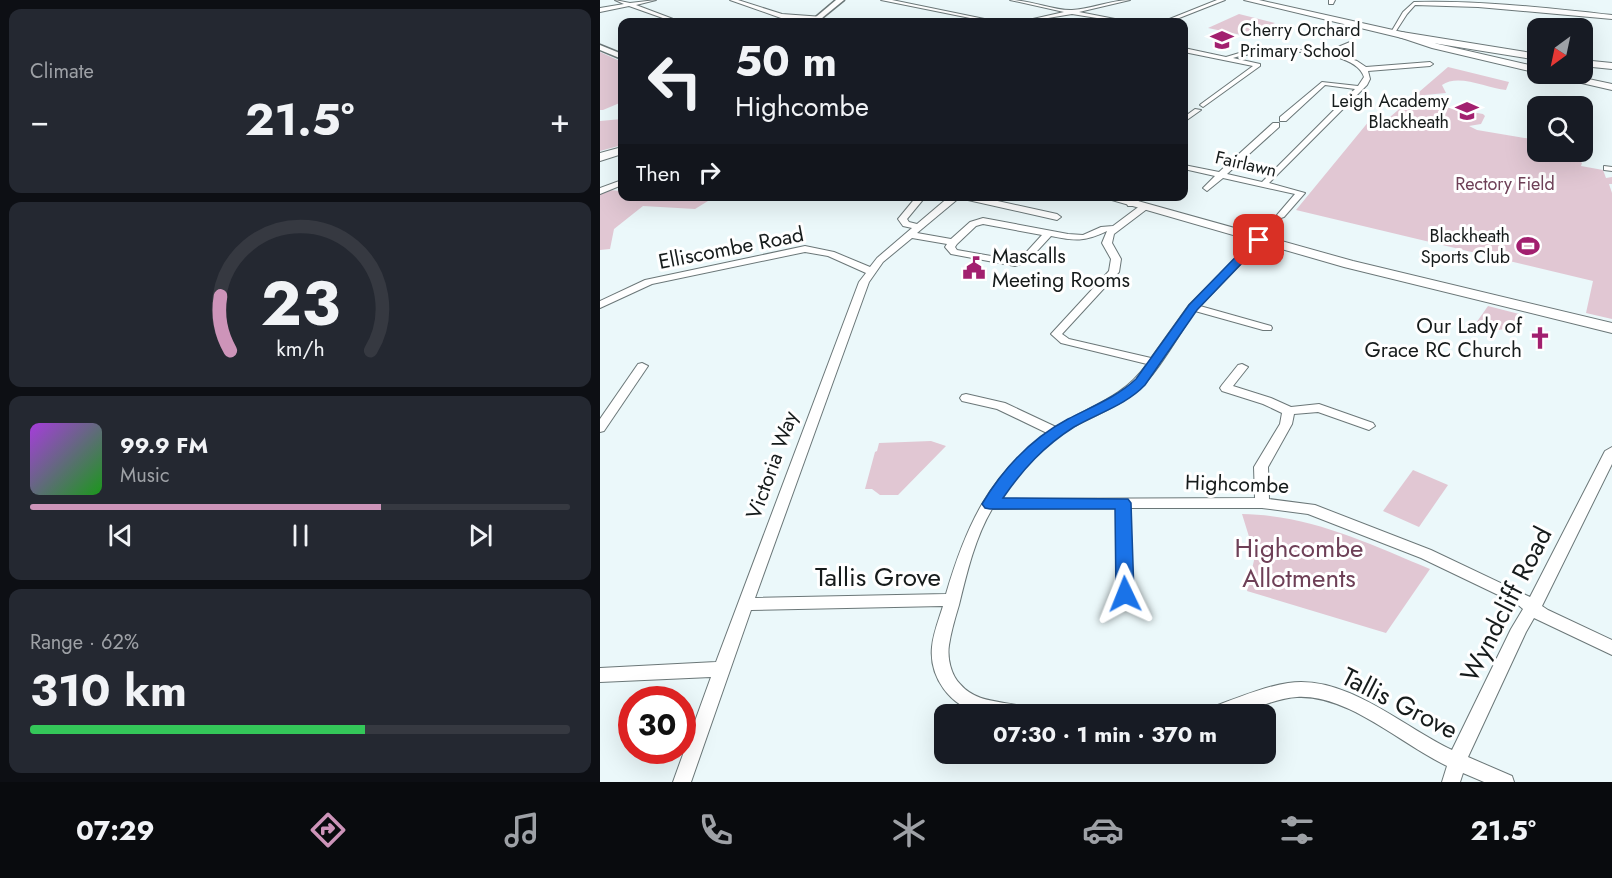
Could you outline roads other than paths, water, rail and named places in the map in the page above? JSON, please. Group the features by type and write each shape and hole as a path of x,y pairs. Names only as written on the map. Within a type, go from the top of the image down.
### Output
{"main road":[{"path":"1248,0 1397,34 1527,67"},
{"path":"1444,46 1527,56"},
{"path":"1593,64 1612,66"},
{"path":"1593,83 1612,87"},
{"path":"600,157 618,152"},
{"path":"1138,203 1259,240 1612,328"}],"street":[{"path":"618,0 667,18"},
{"path":"600,10 653,0"},
{"path":"733,0 781,15 820,17 840,0"},
{"path":"884,0 976,18"},
{"path":"1014,0 1100,18"},
{"path":"1048,18 1127,0"},
{"path":"1176,18 1222,0"},
{"path":"1397,34 1414,4 1444,1 1495,4 1612,17"},
{"path":"1326,54 1350,44"},
{"path":"600,47 618,55"},
{"path":"1226,58 1267,50 1298,50 1352,61 1365,69 1430,64"},
{"path":"1188,51 1258,65 1188,117"},
{"path":"1264,184 1360,88 1367,79 1365,69"},
{"path":"1283,119 1324,83 1360,88"},
{"path":"1207,188 1276,125"},
{"name":"Fairlawn","path":"1188,168 1300,193 1281,215"},
{"path":"600,191 618,184"},
{"path":"918,201 902,219 906,224 914,231 953,242"},
{"name":"Victoria Way","path":"682,782 850,317 870,272 914,231 951,201"},
{"path":"976,201 1057,217"},
{"path":"1138,203 1107,238 1107,243 1116,260 1114,272 1056,334 1065,342 1155,362"},
{"path":"1049,233 1024,260 1015,263 954,252 950,247 973,224 983,221 1081,237 1088,237 1103,228 1115,229"},
{"path":"952,600 970,539 990,504 1027,456 1057,432 1130,392 1155,362 1193,307 1259,240"},
{"name":"Elliscombe Road","path":"600,305 649,282 796,250 820,250 870,272"},
{"path":"1193,307 1267,328"},
{"path":"600,428 642,366"},
{"path":"1242,367 1226,388 1267,401 1289,411 1319,408 1369,426"},
{"path":"966,399 1001,406 1057,432"},
{"path":"1262,502 1261,467 1286,424 1289,411"},
{"name":"Wyndcliff Road","path":"1451,782 1456,760 1519,629 1533,608 1612,451"},
{"name":"Highcombe","path":"990,504 1262,502 1310,509 1436,559 1523,600 1542,615 1612,648"},
{"path":"1123,503 1125,594"},
{"name":"Tallis Grove","path":"745,604 952,600 940,647 940,664 945,679 956,693 972,704"},
{"path":"600,675 722,669"},
{"name":"Tallis Grove","path":"1244,704 1280,691 1312,691 1330,694 1354,705 1436,752 1505,782"}],"place":[{"name":"Cherry Orchard Primary School","path":"1222,40"},
{"name":"Leigh Academy Blackheath","path":"1467,111"},
{"name":"Blackheath Sports Club","path":"1528,246"},
{"name":"Mascalls Meeting Rooms","path":"974,268"},
{"name":"Our Lady of Grace RC Church","path":"1540,338"}],"park label":[{"name":"Rectory Field","path":"1505,184"},
{"name":"Highcombe Allotments","path":"1299,563"}]}
